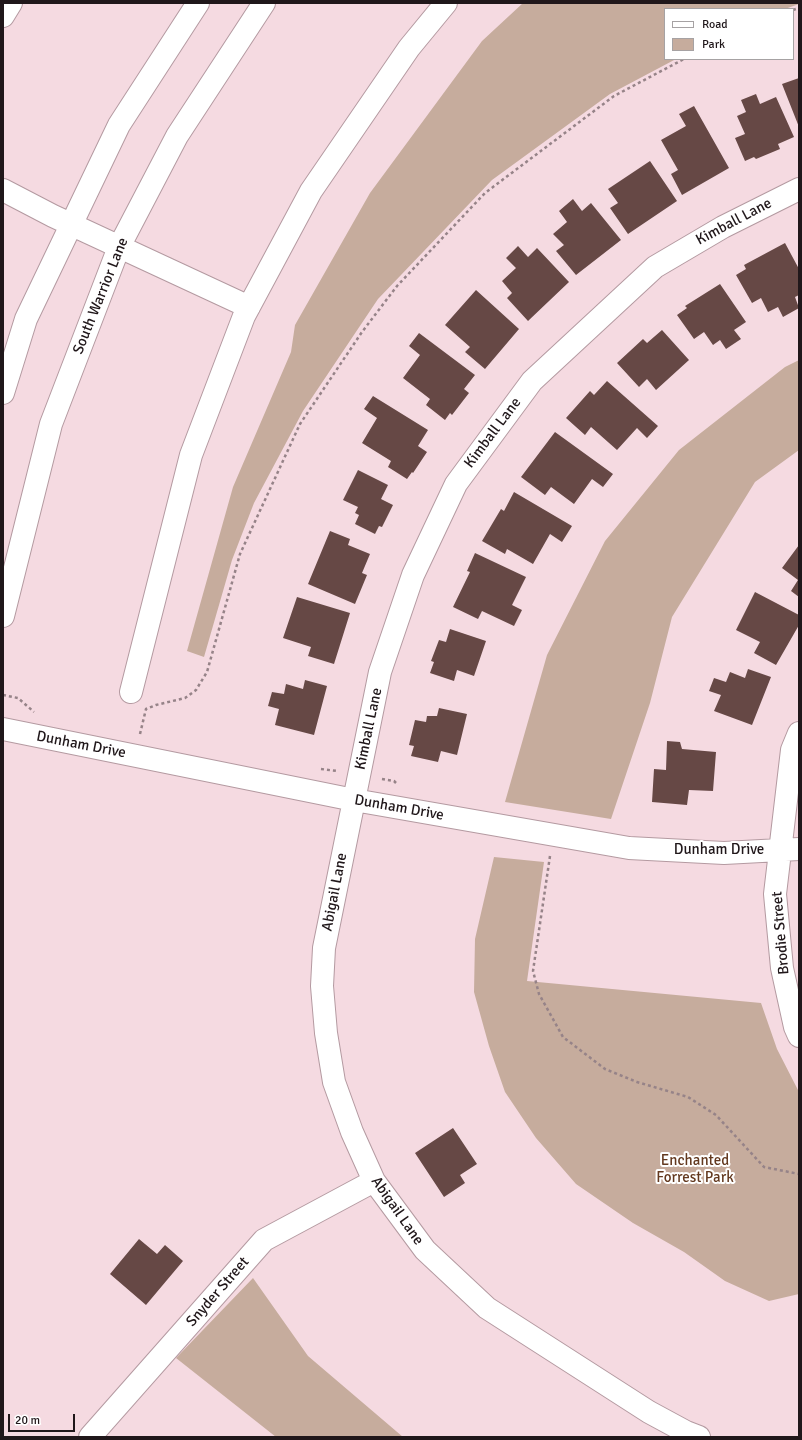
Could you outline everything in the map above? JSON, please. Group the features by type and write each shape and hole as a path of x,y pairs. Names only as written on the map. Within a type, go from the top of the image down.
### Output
{"street":[{"path":"3,16 11,3"},
{"path":"3,392 26,319 119,125 198,3"},
{"name":"South Warrior Lane","path":"3,616 51,424 119,247 177,136 264,3"},
{"path":"131,692 191,455 249,307 311,191 409,48 446,3"},
{"name":"Kimball Lane","path":"354,800 380,672 413,575 456,484 532,381 655,267 723,226 799,189"},
{"path":"3,190 53,216 249,307"},
{"name":"Dunham Drive","path":"3,729 354,800 629,848 724,853 790,849"},
{"name":"Brodie Street","path":"799,733 792,750 790,849 775,894 782,968 795,1027 799,1036"},
{"name":"Abigail Lane","path":"354,800 324,948 322,986 326,1033 334,1082 352,1132 374,1181 424,1250 487,1308 649,1412 686,1432 699,1437"},
{"name":"Snyder Street","path":"90,1437 264,1240 374,1181"}],"path":[{"path":"140,734 146,709 156,704 185,698 196,690 207,672 240,554 300,424 362,332 397,286 485,193 614,96 682,60"},
{"path":"553,834 533,971 539,994 563,1037 605,1069 637,1082 688,1097 716,1115 764,1167 799,1174"}],"green space":[{"path":"523,3 799,4 788,8 664,8 664,60 674,60 610,94 492,180 378,299 303,411 254,503 232,560 204,657 187,651 233,487 291,352 295,325 370,193 482,41"},
{"path":"799,360 799,450 755,482 672,617 650,703 611,819 505,802 547,655 605,541 679,450 785,367"},
{"name":"Enchanted Forrest Park","path":"494,857 544,862 527,981 761,1003 777,1049 799,1092 799,1294 769,1301 725,1281 684,1252 633,1223 576,1184 536,1138 505,1092 489,1046 474,992 475,939"},
{"path":"253,1278 308,1356 403,1437 276,1437 176,1358"}],"building":[{"path":"799,78 799,127 782,84"},
{"path":"756,94 760,104 776,97 794,137 778,144 780,149 756,159 754,157 745,161 735,138 745,134 737,116 746,112 741,100"},
{"path":"694,106 729,168 682,195 671,174 678,170 661,140 686,126 679,114"},
{"path":"650,161 677,201 628,234 610,208 618,203 608,189"},
{"path":"573,199 582,211 591,203 621,240 576,275 556,251 564,245 553,234 567,222 559,211"},
{"path":"785,243 799,269 799,295 795,297 799,308 783,317 778,307 768,312 761,298 752,303 736,275 746,269 744,265"},
{"path":"518,246 528,257 537,248 569,282 528,321 507,298 512,293 502,281 516,268 506,258"},
{"path":"720,284 746,322 734,330 741,339 726,349 720,340 713,345 704,332 694,339 677,315 687,308 685,306"},
{"path":"476,290 519,329 485,369 465,352 470,347 445,325"},
{"path":"662,330 689,360 656,390 647,379 639,387 617,363 643,339 647,343"},
{"path":"419,333 475,375 464,389 469,393 452,415 450,413 445,420 426,405 430,399 403,378 420,355 409,346"},
{"path":"607,381 658,426 647,438 637,428 617,450 591,427 585,435 566,418 590,391 594,395"},
{"path":"373,396 428,430 418,446 427,452 413,473 412,472 407,479 388,467 391,461 362,443 377,418 364,409"},
{"path":"555,432 613,474 603,487 592,479 574,504 551,487 545,495 521,477"},
{"path":"358,470 388,485 381,499 393,505 382,527 379,526 375,534 355,524 359,515 355,513 358,507 343,500"},
{"path":"514,492 572,526 562,542 550,534 533,564 507,549 505,554 482,541 501,509 504,511"},
{"path":"330,531 350,539 348,545 370,554 362,573 367,575 355,604 308,584"},
{"path":"799,545 799,597 791,591 798,580 782,568"},
{"path":"475,553 526,577 512,605 522,610 514,626 482,611 478,619 453,607 470,572 467,571"},
{"path":"755,592 799,615 799,625 776,665 754,653 760,642 736,630"},
{"path":"297,597 350,613 334,664 308,656 311,647 283,638"},
{"path":"450,629 486,641 474,676 457,670 454,681 430,673 434,662 431,661 439,640 446,642"},
{"path":"748,669 771,677 752,725 714,711 721,695 709,691 714,678 726,682 730,672 745,678"},
{"path":"305,680 327,686 314,735 275,725 279,709 268,706 272,692 284,694 286,684 303,689"},
{"path":"439,708 467,714 457,755 441,751 438,762 411,756 414,746 409,745 415,720 426,722 427,716 437,716"},
{"path":"667,741 680,742 682,749 716,752 713,791 689,790 687,805 652,802 654,769 666,770"},
{"path":"453,1128 477,1164 460,1175 465,1183 444,1197 415,1153"},
{"path":"139,1239 157,1254 165,1245 183,1261 146,1305 110,1274"}]}
